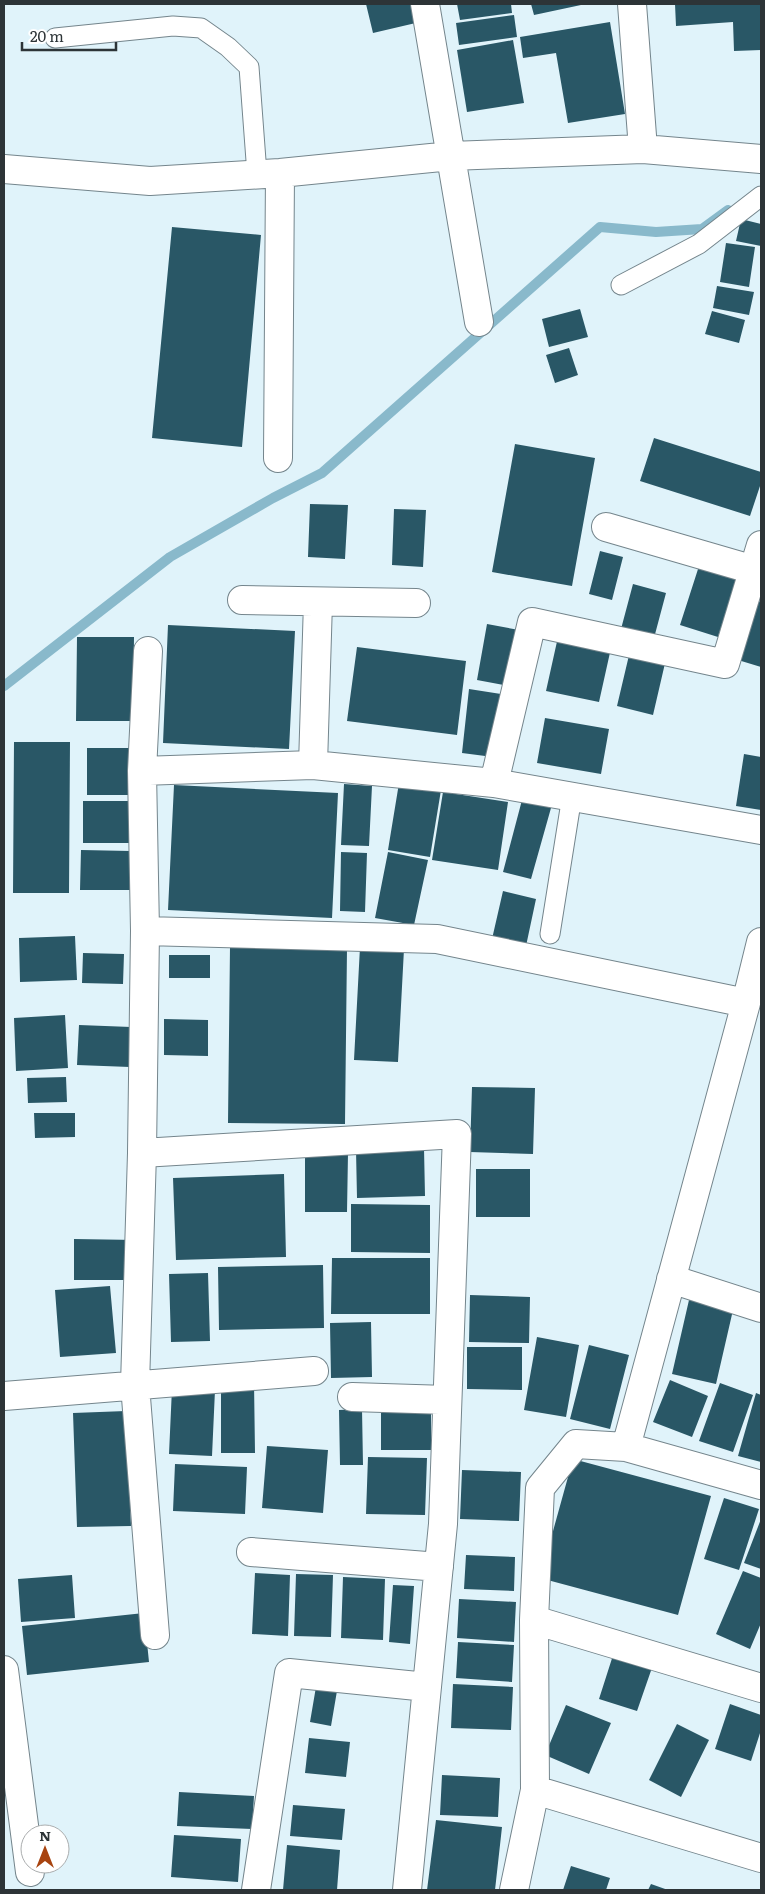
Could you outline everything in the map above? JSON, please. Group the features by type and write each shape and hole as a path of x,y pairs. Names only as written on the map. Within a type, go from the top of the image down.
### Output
{"street":[{"path":"425,4 479,322"},
{"path":"632,4 644,149"},
{"path":"4,169 150,181 269,174 452,156 644,149 761,159"},
{"path":"269,174 278,458"},
{"path":"494,783 532,622 725,664 757,558 606,527"},
{"path":"242,600 416,603"},
{"path":"313,765 318,602"},
{"path":"148,651 142,771 145,931 142,1153 135,1385 155,1635"},
{"path":"142,771 313,765 494,783 761,830"},
{"path":"145,931 437,939 746,1003"},
{"path":"626,1447 761,942"},
{"path":"142,1153 456,1134 443,1524 407,1890"},
{"path":"671,1279 761,1308"},
{"path":"4,1396 314,1371"},
{"path":"352,1397 447,1400"},
{"path":"514,1890 535,1790 534,1620 540,1488 576,1444 626,1447 761,1485"},
{"path":"251,1552 439,1567"},
{"path":"534,1620 761,1688"},
{"path":"4,1670 24,1824"},
{"path":"256,1890 289,1673 427,1688"},
{"path":"535,1790 761,1858"}],"lane":[{"path":"55,38 173,26 201,28 240,57 249,67 269,174"},
{"path":"621,285 699,244 761,196"},
{"path":"550,934 572,796"}],"building":[{"path":"366,4 415,4 420,22 373,33"},
{"path":"457,4 511,4 512,13 460,20"},
{"path":"531,4 581,4 581,5 534,15"},
{"path":"675,4 761,4 761,50 734,51 733,22 676,26"},
{"path":"514,15 517,37 459,45 456,23"},
{"path":"610,22 625,114 568,123 556,53 523,58 520,37"},
{"path":"513,40 524,103 467,112 457,50"},
{"path":"741,219 761,224 761,246 736,241"},
{"path":"172,227 261,235 242,447 152,438"},
{"path":"726,243 755,247 749,287 720,282"},
{"path":"717,286 754,292 749,315 713,308"},
{"path":"580,309 588,337 549,347 542,319"},
{"path":"712,311 745,320 739,343 705,334"},
{"path":"569,348 578,375 555,383 546,355"},
{"path":"654,438 761,472 761,483 750,516 640,481"},
{"path":"515,444 595,458 572,586 492,572"},
{"path":"310,504 348,505 345,559 308,557"},
{"path":"394,509 426,510 423,567 392,565"},
{"path":"600,551 623,557 612,600 589,594"},
{"path":"699,566 737,578 718,637 680,625"},
{"path":"633,584 666,593 654,638 621,629"},
{"path":"756,600 761,602 761,667 738,660"},
{"path":"487,624 519,630 509,686 477,680"},
{"path":"168,625 295,631 289,749 163,743"},
{"path":"77,637 134,637 133,721 76,721"},
{"path":"558,637 611,648 599,702 546,691"},
{"path":"357,647 466,661 457,735 347,721"},
{"path":"630,651 666,659 653,715 617,706"},
{"path":"469,689 501,694 493,757 462,753"},
{"path":"545,718 609,729 601,774 537,763"},
{"path":"14,742 70,742 69,893 13,893"},
{"path":"87,748 132,748 132,795 87,795"},
{"path":"744,754 761,757 761,810 736,806"},
{"path":"400,777 442,784 430,857 388,850"},
{"path":"344,784 372,786 369,846 341,845"},
{"path":"174,785 338,793 332,918 168,910"},
{"path":"443,792 508,802 498,870 432,860"},
{"path":"522,800 551,808 531,879 503,872"},
{"path":"83,801 132,801 132,843 83,843"},
{"path":"81,850 130,851 130,890 80,890"},
{"path":"341,852 367,853 365,912 340,911"},
{"path":"388,852 428,860 414,925 375,918"},
{"path":"503,891 536,899 526,946 492,939"},
{"path":"75,936 77,980 20,982 19,938"},
{"path":"230,947 347,948 345,1124 228,1123"},
{"path":"360,947 404,949 398,1062 354,1060"},
{"path":"83,953 124,954 123,984 82,983"},
{"path":"169,955 210,955 210,978 169,978"},
{"path":"65,1015 68,1068 16,1071 14,1018"},
{"path":"164,1019 208,1020 208,1056 164,1055"},
{"path":"79,1025 131,1027 130,1067 77,1065"},
{"path":"66,1077 67,1102 28,1103 27,1078"},
{"path":"472,1087 535,1088 533,1154 470,1152"},
{"path":"34,1113 75,1113 75,1137 35,1138"},
{"path":"424,1148 425,1196 357,1198 356,1150"},
{"path":"305,1152 348,1153 347,1212 305,1212"},
{"path":"476,1169 530,1169 530,1217 476,1217"},
{"path":"284,1174 286,1257 176,1260 173,1178"},
{"path":"351,1204 430,1205 430,1253 351,1252"},
{"path":"74,1239 137,1240 136,1280 74,1280"},
{"path":"332,1258 430,1258 430,1314 331,1314"},
{"path":"323,1265 324,1328 219,1330 218,1267"},
{"path":"208,1273 210,1341 171,1342 169,1274"},
{"path":"110,1286 116,1353 60,1357 55,1290"},
{"path":"470,1295 530,1297 529,1343 469,1342"},
{"path":"689,1300 733,1310 716,1384 672,1374"},
{"path":"371,1322 372,1377 331,1378 330,1323"},
{"path":"537,1337 579,1345 566,1417 524,1410"},
{"path":"589,1345 629,1355 610,1429 570,1419"},
{"path":"467,1347 522,1347 522,1390 467,1389"},
{"path":"670,1380 708,1396 692,1437 653,1422"},
{"path":"221,1382 254,1382 255,1453 221,1453"},
{"path":"720,1383 753,1395 733,1452 699,1441"},
{"path":"172,1388 215,1390 212,1456 169,1454"},
{"path":"756,1393 761,1395 761,1462 738,1456"},
{"path":"362,1409 363,1465 340,1465 339,1410"},
{"path":"126,1411 131,1526 77,1527 73,1413"},
{"path":"381,1413 431,1413 431,1450 381,1450"},
{"path":"267,1446 328,1450 323,1513 262,1508"},
{"path":"368,1457 427,1458 425,1515 366,1514"},
{"path":"573,1459 711,1496 678,1615 540,1578"},
{"path":"175,1464 247,1467 245,1514 173,1511"},
{"path":"462,1470 521,1472 519,1521 460,1519"},
{"path":"724,1498 759,1509 739,1570 704,1559"},
{"path":"761,1519 761,1569 744,1563"},
{"path":"466,1555 515,1557 514,1591 464,1589"},
{"path":"743,1571 761,1578 761,1623 750,1649 716,1634"},
{"path":"255,1573 290,1575 288,1636 252,1634"},
{"path":"296,1574 333,1575 331,1637 294,1636"},
{"path":"72,1575 75,1618 21,1622 18,1579"},
{"path":"343,1577 385,1579 383,1640 341,1638"},
{"path":"393,1585 414,1586 410,1644 389,1642"},
{"path":"459,1599 516,1602 514,1642 457,1638"},
{"path":"144,1613 149,1662 27,1675 22,1626"},
{"path":"458,1642 514,1645 512,1682 456,1678"},
{"path":"615,1649 654,1662 637,1711 599,1699"},
{"path":"317,1681 338,1685 331,1726 310,1722"},
{"path":"453,1684 513,1687 511,1730 451,1728"},
{"path":"730,1704 761,1715 761,1730 751,1761 715,1749"},
{"path":"566,1705 611,1723 589,1774 545,1755"},
{"path":"677,1724 709,1740 681,1797 649,1780"},
{"path":"309,1738 350,1742 346,1777 305,1773"},
{"path":"442,1775 500,1778 498,1817 440,1815"},
{"path":"179,1792 254,1796 252,1829 177,1826"},
{"path":"293,1805 345,1809 342,1840 290,1836"},
{"path":"436,1820 502,1827 495,1890 427,1890"},
{"path":"174,1835 241,1839 238,1882 171,1877"},
{"path":"287,1845 340,1850 337,1890 283,1890"},
{"path":"571,1866 610,1878 606,1890 563,1890"},
{"path":"651,1884 668,1890 648,1890"}],"waterway":[{"path":"4,686 170,557 273,498 322,473 600,227 656,232 702,229 728,210"}]}
